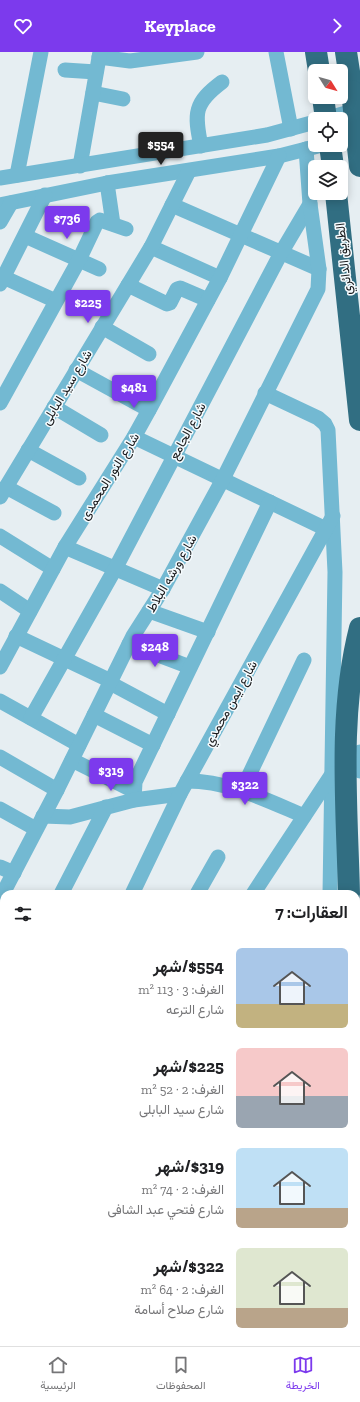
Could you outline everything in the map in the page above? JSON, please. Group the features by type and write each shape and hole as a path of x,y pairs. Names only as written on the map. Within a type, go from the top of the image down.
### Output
{"highway":[{"path":"316,52 318,64"},
{"path":"346,52 356,100 360,166"},
{"name":"الطريق الدائري","path":"337,200 360,420"},
{"path":"349,890 347,743 350,680 360,628"}],"street":[{"path":"17,174 41,52"},
{"path":"80,166 100,54 120,60 141,60 197,52"},
{"path":"276,52 291,129"},
{"path":"65,70 96,72"},
{"path":"201,146 196,120 198,109 206,95 222,82"},
{"path":"93,93 123,99"},
{"path":"337,112 356,100"},
{"path":"0,178 17,174 80,166 201,146 291,129 308,124"},
{"path":"348,139 360,136"},
{"path":"0,222 5,204 107,183 279,156 306,149 310,204 319,269"},
{"name":"شارع النور المحمدى","path":"0,667 65,547 134,437 149,410 220,278 279,156"},
{"name":"شارع سيد البابلى","path":"3,491 151,247 189,171"},
{"path":"0,403 79,260 97,222 100,220 119,227 107,183"},
{"path":"46,196 2,281 56,301"},
{"name":"شارع الجامع","path":"31,718 63,658 115,568 281,253 310,204"},
{"path":"172,205 319,269"},
{"path":"25,236 99,268"},
{"path":"151,247 220,278"},
{"name":"شارع ورشه البلاط","path":"5,890 57,790 129,644 163,589 223,479 318,289 319,269"},
{"path":"128,285 167,304 170,303 177,289 180,288 208,300"},
{"path":"102,327 149,354"},
{"path":"76,370 149,410"},
{"path":"265,393 313,415 325,424 328,430 335,572 330,890"},
{"path":"54,407 101,435"},
{"path":"134,437 326,529"},
{"path":"28,450 79,478"},
{"path":"3,491 54,513"},
{"path":"134,796 135,782 270,502"},
{"name":"شارع ايمن محمدي","path":"134,890 180,794 333,515"},
{"path":"0,536 53,569"},
{"path":"65,547 163,589"},
{"path":"0,591 30,610"},
{"path":"149,611 208,632"},
{"path":"16,636 111,682 168,714"},
{"path":"129,644 190,668"},
{"path":"242,790 304,660"},
{"path":"0,701 79,745"},
{"path":"94,715 153,745"},
{"path":"360,752 360,772"},
{"path":"0,757 57,790"},
{"path":"72,760 134,796"},
{"path":"256,890 332,774"},
{"path":"187,781 222,784 242,790 304,816"},
{"path":"0,808 40,823 106,808 134,796 180,794"},
{"path":"63,890 106,808"},
{"path":"199,890 218,857"},
{"path":"0,867 14,873"}]}
